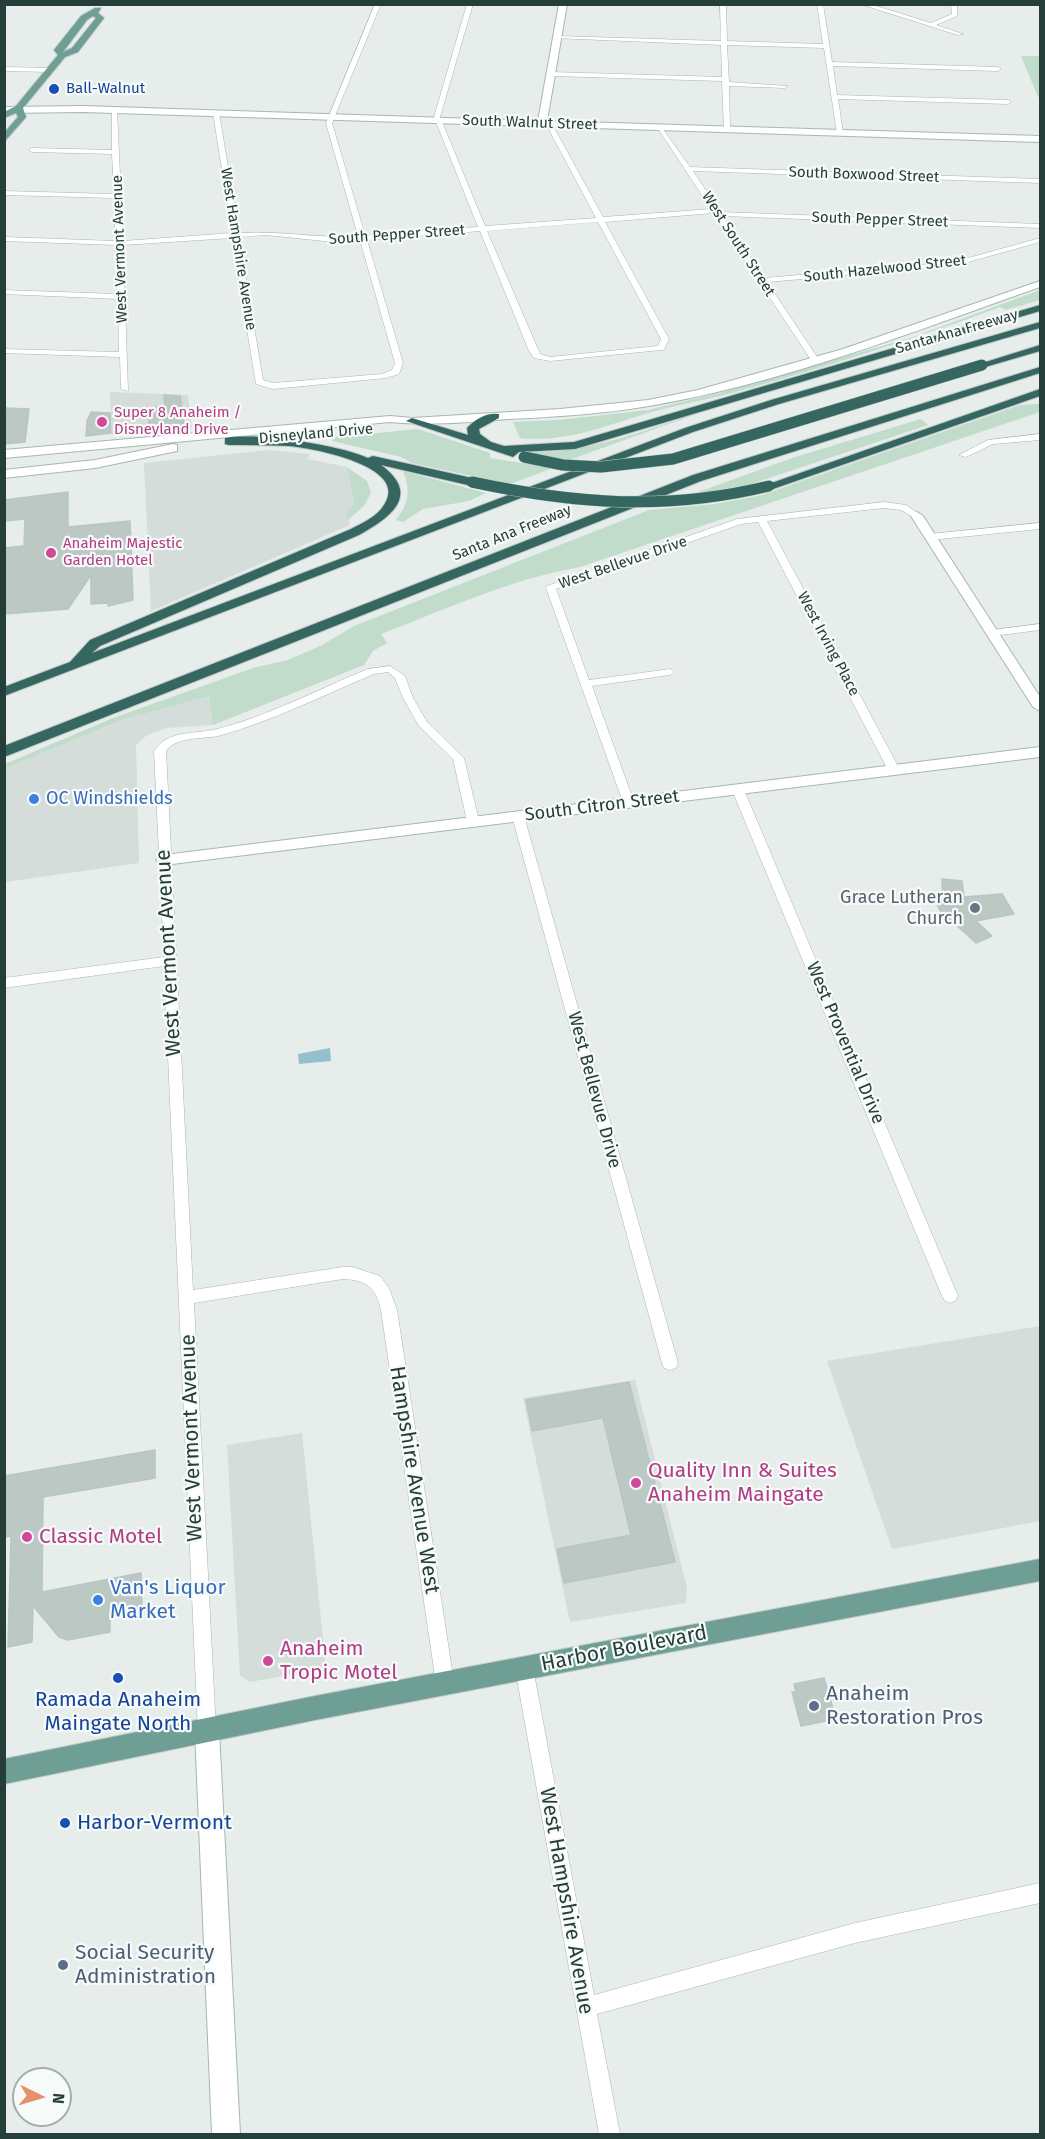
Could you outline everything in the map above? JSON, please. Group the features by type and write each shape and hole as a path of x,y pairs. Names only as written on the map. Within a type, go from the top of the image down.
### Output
{"highway":[{"path":"502,450 575,445 1041,308"},
{"name":"Santa Ana Freeway","path":"4,692 689,430 775,402 1041,325"},
{"path":"412,421 524,457 555,463 609,467 677,460 1041,348"},
{"name":"Santa Ana Freeway","path":"4,752 697,478 772,452 1041,370"},
{"path":"229,441 283,442 552,499 615,504 705,499 770,486 1041,392"},
{"path":"490,445 474,435 473,428 478,422 495,416"},
{"path":"70,667 95,643 355,532 384,515 394,500 395,492 389,477 373,464 336,452"}],"main road":[{"path":"62,55 58,50 84,18 95,14 103,4"},
{"path":"4,116 19,108 62,55 75,50 100,18 95,14"},
{"path":"4,139 22,117 19,108"},
{"name":"Harbor Boulevard","path":"4,1772 445,1683 1041,1570"}],"street":[{"path":"362,239 329,123 378,4"},
{"path":"470,4 437,117 533,351 541,357 604,354 663,346 665,339 546,124 551,74 563,4"},
{"path":"723,4 728,129"},
{"path":"820,4 840,133"},
{"path":"862,4 960,34"},
{"path":"931,25 955,15 954,4"},
{"path":"557,38 826,46"},
{"path":"829,64 998,69"},
{"path":"4,69 50,70"},
{"path":"551,74 725,81 785,86"},
{"path":"834,97 1008,102"},
{"name":"South Walnut Street","path":"4,109 216,113 1041,140"},
{"name":"West Vermont Avenue","path":"114,110 125,389"},
{"name":"West Hampshire Avenue","path":"216,113 261,384 273,386 372,377 396,372 399,363 362,239"},
{"name":"West South Street","path":"660,127 815,360"},
{"path":"32,150 117,152"},
{"name":"South Boxwood Street","path":"688,169 1041,181"},
{"path":"4,193 118,196"},
{"name":"South Pepper Street","path":"4,239 121,243 274,233 327,240 362,239 718,212 1041,226"},
{"name":"South Hazelwood Street","path":"763,280 954,264 1041,240"},
{"name":"Disneyland Drive","path":"4,454 379,420 412,421 588,410 649,402 698,392 815,360 913,330 1041,285"},
{"path":"4,292 122,297"},
{"path":"4,351 124,356"},
{"name":"Disneyland Drive","path":"4,474 95,464 171,448 390,427 412,421"},
{"path":"963,455 991,442 1041,437"},
{"name":"West Bellevue Drive","path":"628,802 551,588 740,521 884,505 903,507 916,516"},
{"path":"916,516 1041,707"},
{"name":"West Irving Place","path":"761,519 894,770"},
{"path":"930,537 1041,526"},
{"path":"992,633 1041,627"},
{"path":"401,659 391,670 400,676 408,698 423,724 458,758 473,821"},
{"name":"West Vermont Avenue","path":"226,2134 159,756 165,744 173,739 237,727 372,671 391,670"},
{"path":"585,684 670,672"},
{"name":"South Citron Street","path":"164,860 1041,752"},
{"name":"West Provential Drive","path":"738,790 950,1296"},
{"name":"West Bellevue Drive","path":"518,816 670,1363"},
{"path":"4,983 169,961"},
{"name":"Hampshire Avenue West","path":"187,1298 343,1273 355,1273 374,1280 386,1293 445,1683"},
{"name":"West Hampshire Avenue","path":"524,1668 609,2134"},
{"path":"586,2007 855,1933 1041,1893"}],"shaded area":[{"path":"110,392 188,395 192,428 112,435"},
{"path":"269,450 310,454 307,459 347,467 354,503 346,512 350,525 151,611 144,463"},
{"path":"209,696 213,725 166,728 147,735 136,745 139,863 5,882 4,768 122,720"},
{"path":"1040,1326 1040,1521 892,1549 827,1361"},
{"path":"635,1380 687,1588 686,1603 570,1622 523,1398"},
{"path":"302,1433 326,1668 250,1682 240,1675 227,1445"}],"green space":[{"path":"1021,56 1040,56 1040,97 1038,97"},
{"path":"1040,290 1040,300 1006,310 1000,307 934,331 833,364 732,393 652,412 587,432 554,438 520,438 513,422 559,420 648,410 719,393 913,337"},
{"path":"1040,404 1040,412 580,567 529,579 454,605 381,634 387,643 373,651 364,665 213,725 209,696 122,720 5,768 5,764 113,718 253,668 288,660 322,645 354,626 649,510 715,504 762,495 1020,405"},
{"path":"705,411 569,460 528,454 597,444"},
{"path":"921,419 928,425 748,485 690,495 795,457"},
{"path":"418,429 490,453 490,458 553,468 510,484 412,463 401,457 332,441 336,437"},
{"path":"347,467 367,481 371,493 364,506 348,520 346,512 354,503"},
{"path":"403,471 486,493 469,501 423,509 403,522 396,520 404,508 408,491"}],"water":[{"path":"330,1048 331,1061 299,1064 298,1054"}],"building":[{"path":"164,395 180,396 184,425 149,429 148,408 165,406"},
{"path":"4,408 29,409 25,442 4,444"},
{"path":"91,412 110,413 111,433 86,436 87,421"},
{"name":"Anaheim Majestic Garden Hotel","path":"68,492 68,527 130,521 133,600 108,606 108,603 91,604 91,575 68,609 4,614 4,548 24,546 25,519 4,521 4,500"},
{"name":"Grace Lutheran Church","path":"942,879 962,881 964,897 1002,894 1014,914 976,921 992,936 976,943 954,923 947,923 936,903 943,901"},
{"name":"Quality Inn & Suites Anaheim Maingate","path":"629,1382 675,1562 564,1583 557,1549 631,1535 603,1418 532,1431 526,1400"},
{"name":"Classic Motel","path":"155,1450 155,1478 43,1497 42,1592 141,1573 142,1610 110,1616 110,1632 68,1640 59,1637 33,1606 32,1642 8,1647 11,1536 4,1537 4,1476"},
{"name":"Anaheim Restoration Pros","path":"824,1678 836,1719 801,1726 792,1692 796,1692 794,1684"}],"place":[{"name":"Ball-Walnut","path":"54,89"},
{"name":"Super 8 Anaheim / Disneyland Drive","path":"102,422"},
{"name":"Anaheim Majestic Garden Hotel","path":"51,553"},
{"name":"OC Windshields","path":"34,799"},
{"name":"Grace Lutheran Church","path":"975,908"},
{"name":"Quality Inn & Suites Anaheim Maingate","path":"636,1483"},
{"name":"Classic Motel","path":"27,1537"},
{"name":"Van's Liquor Market","path":"98,1600"},
{"name":"Anaheim Tropic Motel","path":"268,1661"},
{"name":"Ramada Anaheim Maingate North","path":"118,1678"},
{"name":"Anaheim Restoration Pros","path":"814,1706"},
{"name":"Harbor-Vermont","path":"65,1823"},
{"name":"Social Security Administration","path":"63,1965"}]}
